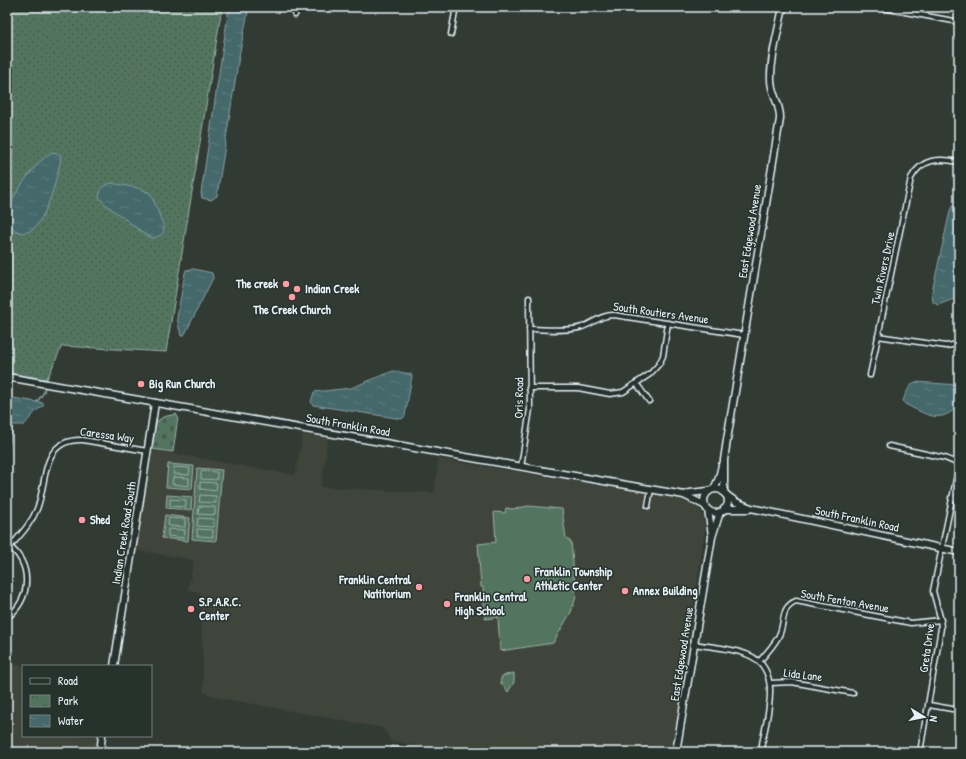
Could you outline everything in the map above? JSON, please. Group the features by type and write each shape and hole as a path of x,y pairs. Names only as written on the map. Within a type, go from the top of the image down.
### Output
{"main road":[{"name":"East Edgewood Avenue","path":"724,460 780,115 779,104 772,88 771,75 783,7"},
{"name":"South Franklin Road","path":"7,377 684,495 706,507"},
{"name":"Indian Creek Road South","path":"114,665 155,403"},
{"path":"712,537 704,498 720,478 724,460"},
{"path":"712,537 722,511 728,502 725,493 724,460"},
{"path":"711,490 725,493"},
{"name":"South Franklin Road","path":"684,495 711,490"},
{"name":"South Franklin Road","path":"725,493 736,502 751,508 959,552"},
{"path":"706,507 714,513 722,511"},
{"name":"South Franklin Road","path":"722,511 751,508"},
{"name":"East Edgewood Avenue","path":"676,752 712,537"},
{"path":"100,752 102,737"}],"street":[{"path":"295,15 297,7"},
{"path":"451,34 456,7"},
{"path":"878,7 959,22"},
{"name":"Twin Rivers Drive","path":"870,375 901,229 909,183 918,167 928,161 938,159 959,162"},
{"name":"Oris Road","path":"521,467 529,421 529,298"},
{"name":"South Routiers Avenue","path":"529,329 577,329 588,325 598,318 611,315 744,335"},
{"path":"530,388 582,389 614,394 623,392 655,369 662,360 668,323"},
{"path":"878,336 941,346 959,344"},
{"path":"636,383 648,401"},
{"name":"Caressa Way","path":"9,546 26,528 36,511 42,496 47,464 54,450 60,445 74,440 83,440 147,451"},
{"path":"889,446 945,458 959,464"},
{"name":"Greta Drive","path":"920,752 941,620 933,591 959,464"},
{"path":"648,506 651,489"},
{"path":"951,498 959,499"},
{"path":"7,618 13,613 23,599 27,584 24,565 9,546"},
{"name":"South Fenton Avenue","path":"759,662 775,643 780,633 787,606 796,601 911,623 941,620"},
{"path":"694,644 743,653 759,662"},
{"name":"Lida Lane","path":"759,662 767,672 770,682 792,682 853,693"},
{"path":"763,752 762,744 770,682"},
{"path":"928,705 958,710"}],"shaded area":[{"name":"Franklin Central High School","path":"303,434 328,437 321,487 434,493 439,459 687,500 698,507 704,518 705,528 672,752 517,752 489,748 476,752 448,752 395,741 393,743 383,728 220,698 204,692 200,592 188,590 194,560 136,550 152,450 295,475"},
{"path":"7,663 22,666 22,737 99,737 97,752 7,752"}],"green space":[{"path":"7,7 222,7 166,352 62,346 47,379 7,373"},
{"path":"176,414 178,417 173,452 152,449 156,422 163,417"},
{"path":"168,464 194,466 192,489 166,487"},
{"path":"174,467 190,468 189,475 173,474"},
{"path":"197,468 222,470 216,541 192,539"},
{"path":"201,471 217,472 217,480 201,479"},
{"path":"173,477 189,478 189,486 172,484"},
{"path":"200,482 217,483 216,491 200,489"},
{"path":"167,495 192,497 191,510 166,508"},
{"path":"200,495 216,496 216,503 199,502"},
{"path":"170,499 186,500 186,507 170,506"},
{"path":"199,506 215,507 215,515 198,514"},
{"name":"Franklin Township Athletic Center","path":"528,506 562,509 566,538 571,542 576,597 571,612 553,643 500,651 498,617 485,619 478,544 496,542 494,512 505,513 506,508 513,509"},
{"path":"165,515 190,518 188,541 162,538"},
{"path":"169,518 185,519 185,527 168,526"},
{"path":"198,518 214,519 214,527 197,526"},
{"path":"168,529 185,530 184,538 168,536"},
{"path":"197,529 213,530 213,537 197,536"},
{"path":"514,673 514,682 508,692 500,682 502,676"},
{"path":"392,746 439,752 391,752"},
{"path":"489,748 517,752 484,752"}],"water":[{"path":"229,7 249,7 239,56 217,196 211,200 202,198 201,193"},
{"path":"54,152 60,155 61,159 55,183 44,212 37,224 29,231 19,232 7,223 9,206 26,178 41,161"},
{"path":"111,183 138,188 150,193 164,228 162,234 153,238 147,236 105,204 99,197 104,186"},
{"path":"952,206 959,207 959,297 938,305 933,302 932,292"},
{"path":"194,269 212,273 213,278 185,334 181,336 177,318 185,273 186,270"},
{"path":"393,371 411,374 412,376 405,416 402,419 313,405 311,402 314,392 351,388"},
{"path":"915,382 959,385 959,405 946,415 933,416 920,412 905,404 903,401 911,385"},
{"path":"7,397 43,403 44,405 36,411 24,425 7,425"}],"waterway":[{"path":"46,383 47,376"},
{"path":"37,402 44,392 45,386"},
{"path":"7,462 12,426"}],"place":[{"name":"The creek","path":"286,284"},
{"name":"Indian Creek","path":"297,289"},
{"name":"The Creek Church","path":"292,297"},
{"name":"Big Run Church","path":"141,384"},
{"name":"Shed","path":"82,520"},
{"name":"Franklin Township Athletic Center","path":"527,579"},
{"name":"Franklin Central Natitorium","path":"419,587"},
{"name":"Annex Building","path":"625,591"},
{"name":"Franklin Central High School","path":"447,604"},
{"name":"S.P.A.R.C. Center","path":"191,609"}]}
